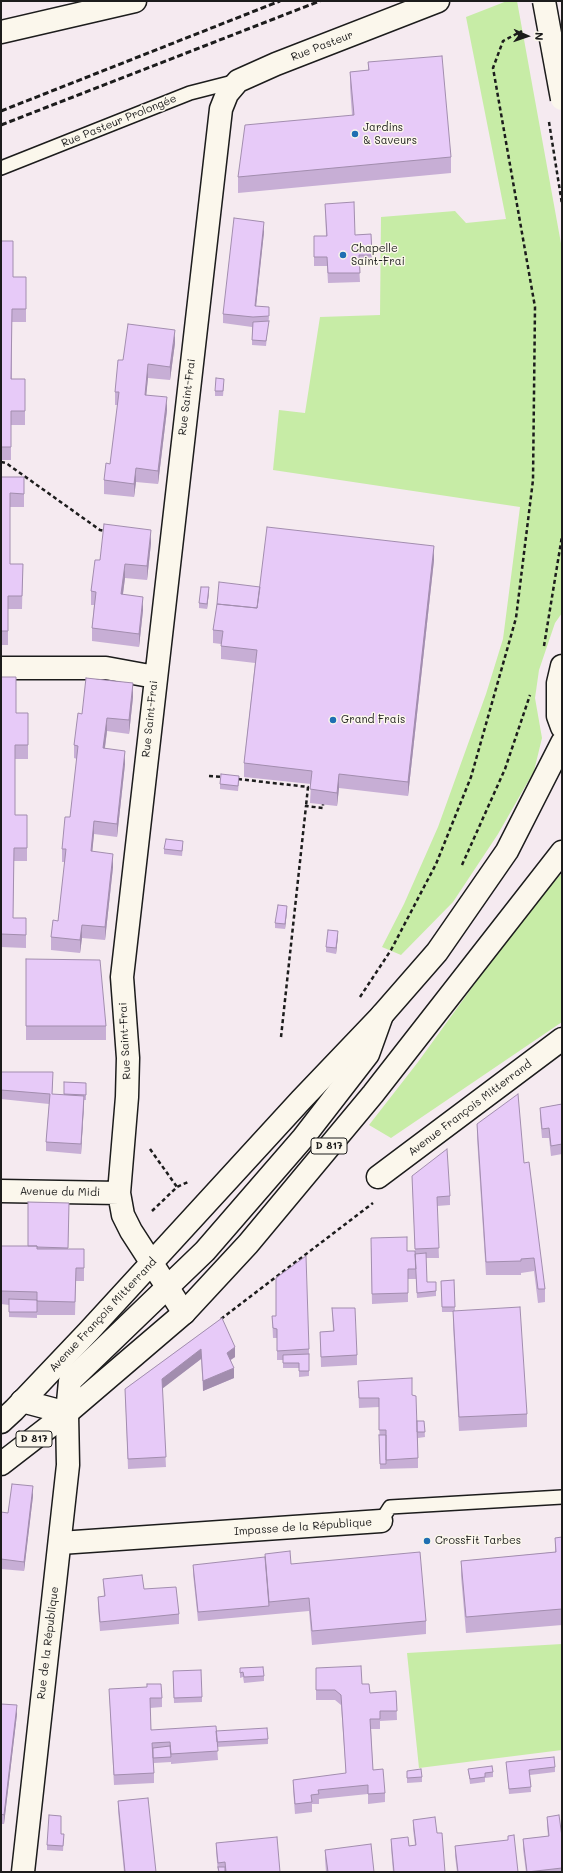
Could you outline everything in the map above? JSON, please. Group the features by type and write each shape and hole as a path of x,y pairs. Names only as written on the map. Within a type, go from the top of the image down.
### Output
{"street":[{"path":"1,32 135,1"},
{"name":"Rue Pasteur","path":"221,109 227,94 238,81 276,64 438,1"},
{"path":"544,1 562,99"},
{"name":"Rue Saint-Frai","path":"184,1313 131,1231 123,1215 119,1193 128,1066 122,977 155,677 221,109"},
{"path":"562,666 558,683 558,716 562,727"},
{"path":"1,668 106,668 155,677"},
{"name":"Avenue François Mitterrand","path":"1,1422 153,1265 202,1207 382,1015 437,952 507,851 562,743"},
{"name":"D 817","path":"1,1464 67,1413 184,1313 248,1244 373,1094 562,852"},
{"name":"Rue de la République","path":"23,1872 68,1465 67,1413 70,1381 204,1251 303,1138 368,1054 382,1015"},
{"name":"Avenue François Mitterrand","path":"378,1177 562,1039"},
{"name":"Avenue du Midi","path":"1,1192 119,1193"},
{"path":"22,1401 67,1413"},
{"name":"Impasse de la République","path":"60,1543 381,1521"}],"lane":[{"name":"Rue Pasteur Prolongée","path":"1,168 190,93 238,81"},
{"name":"Impasse de la République","path":"381,1521 390,1507 562,1497"}],"path":[{"path":"357,1001 391,950 436,864 471,777 516,618 534,480 534,307 493,68 503,41 525,29"},
{"path":"1,462 6,463 100,530 108,531"},
{"path":"544,647 562,536"},
{"path":"459,872 505,769 531,691"},
{"path":"209,776 224,777"},
{"path":"232,778 308,787 281,1037"},
{"path":"306,806 323,808 323,804"},
{"path":"131,1231 177,1187 190,1181"},
{"path":"220,1319 375,1202"}],"green space":[{"path":"507,1 517,1 562,249 562,613 555,623 539,670 535,698 542,738 534,771 498,834 453,902 401,955 382,947 404,904 438,827 486,694 503,639 520,507 273,470 279,410 305,413 320,317 380,315 381,217 455,211 466,223 506,219 466,17"},
{"path":"562,873 562,1022 391,1138 369,1125 418,1062 526,913"},
{"path":"562,1644 562,1750 419,1768 407,1653"}],"building":[{"path":"442,56 451,157 238,177 245,125 354,115 350,72 369,70 368,62"},
{"name":"Chapelle Saint-Frai","path":"354,202 355,235 371,234 372,255 359,255 360,273 328,273 327,257 314,257 314,236 327,236 325,204"},
{"path":"234,218 264,222 255,306 269,307 269,316 253,317 223,314"},
{"path":"1,241 13,241 13,277 26,277 26,309 12,309 11,379 25,379 25,411 11,411 11,447 1,447"},
{"path":"269,321 266,341 252,340 253,322"},
{"path":"128,324 175,330 170,367 148,364 145,395 167,397 158,471 136,468 134,484 104,480 106,463 110,464 119,392 115,392 118,360 123,360"},
{"path":"216,378 224,379 223,391 215,391"},
{"path":"1,477 24,477 24,494 10,493 10,564 23,564 22,596 8,596 8,631 1,631"},
{"path":"104,524 151,530 147,566 125,564 121,594 143,597 139,634 92,628 96,592 91,591 95,560 100,560"},
{"name":"Grand Frais","path":"267,527 434,546 408,782 339,774 337,793 310,789 312,771 244,763 257,650 221,646 223,631 213,630 217,604 257,608"},
{"path":"219,582 260,587 257,608 217,604"},
{"path":"201,587 209,587 207,604 199,603"},
{"path":"1,677 16,677 16,713 28,713 28,745 15,745 15,815 27,815 27,848 14,848 13,918 26,918 26,935 1,934"},
{"path":"86,678 133,683 129,720 107,718 103,748 125,751 117,824 94,821 91,851 113,854 105,927 82,925 80,940 51,937 53,920 58,921 66,849 62,849 65,817 70,817 78,746 74,745 78,713 82,714"},
{"path":"221,774 239,776 238,786 220,784"},
{"path":"166,839 183,841 182,851 164,849"},
{"path":"278,905 287,906 285,924 275,923"},
{"path":"328,930 338,931 336,948 326,947"},
{"path":"26,959 100,960 106,1026 26,1026"},
{"path":"1,1072 53,1072 52,1094 84,1096 81,1144 46,1142 50,1094 1,1090"},
{"path":"64,1082 86,1083 86,1095 64,1094"},
{"path":"518,1094 524,1163 529,1162 545,1289 538,1289 534,1258 521,1259 521,1261 486,1262 477,1124"},
{"path":"562,1104 562,1144 551,1146 549,1128 542,1129 540,1108"},
{"path":"447,1149 450,1196 437,1197 439,1248 415,1249 412,1176"},
{"path":"28,1202 69,1203 68,1248 28,1246"},
{"path":"407,1237 407,1251 415,1251 416,1269 408,1269 408,1293 372,1294 371,1238"},
{"path":"1,1246 37,1246 37,1249 84,1249 84,1268 76,1268 75,1302 37,1301 37,1292 1,1291"},
{"path":"426,1253 427,1282 436,1282 436,1291 417,1293 415,1254"},
{"path":"306,1256 309,1349 277,1351 277,1329 273,1328 272,1316 276,1316 276,1278"},
{"path":"454,1280 455,1307 442,1307 441,1281"},
{"path":"9,1299 37,1300 37,1312 9,1312"},
{"path":"520,1307 527,1414 459,1417 453,1311"},
{"path":"332,1308 355,1308 357,1355 321,1357 320,1332 334,1331"},
{"path":"222,1318 235,1347 227,1353 234,1368 203,1381 201,1349 162,1379 166,1457 128,1459 125,1389"},
{"path":"309,1354 309,1371 299,1371 299,1363 283,1363 283,1355"},
{"path":"412,1378 412,1395 416,1396 418,1458 386,1460 386,1430 379,1430 379,1398 359,1398 358,1381"},
{"path":"417,1421 424,1421 425,1432 417,1432"},
{"path":"379,1435 386,1435 386,1464 380,1464"},
{"path":"12,1484 33,1486 24,1562 1,1559 1,1512 8,1513"},
{"path":"562,1537 562,1609 466,1617 461,1561 556,1552 555,1538"},
{"path":"290,1551 291,1564 420,1552 426,1621 312,1631 309,1598 269,1602 265,1554"},
{"path":"265,1557 269,1606 198,1612 193,1565"},
{"path":"142,1575 144,1589 176,1587 179,1614 100,1622 98,1597 105,1596 103,1579"},
{"path":"361,1666 362,1684 369,1684 370,1693 396,1691 397,1711 380,1711 380,1719 370,1719 373,1770 383,1769 385,1793 368,1794 368,1785 318,1790 319,1794 311,1795 312,1802 295,1804 293,1780 346,1773 341,1695 335,1690 316,1690 316,1668"},
{"path":"263,1667 264,1676 244,1677 243,1672 240,1673 240,1668"},
{"path":"201,1670 202,1697 174,1698 173,1671"},
{"path":"147,1684 161,1684 162,1698 150,1698 151,1730 216,1726 218,1751 171,1754 170,1742 152,1743 154,1773 114,1775 109,1689 147,1687"},
{"path":"1,1704 17,1705 4,1815 1,1814"},
{"path":"267,1728 268,1739 217,1742 216,1731"},
{"path":"170,1746 171,1757 153,1758 153,1748"},
{"path":"554,1757 555,1767 529,1770 531,1787 509,1789 506,1762"},
{"path":"492,1766 493,1772 485,1773 485,1777 470,1779 468,1769"},
{"path":"421,1769 422,1777 407,1778 407,1771"},
{"path":"148,1798 156,1872 125,1872 118,1801"},
{"path":"49,1815 61,1816 61,1834 64,1834 63,1846 47,1845"},
{"path":"559,1815 562,1837 562,1868 527,1872 523,1839 549,1836 547,1817"},
{"path":"435,1817 437,1833 442,1833 445,1872 394,1872 391,1839 408,1837 409,1846 416,1845 413,1820"},
{"path":"514,1835 518,1872 458,1872 455,1846 508,1840 508,1836"},
{"path":"277,1837 280,1872 226,1872 225,1862 218,1863 216,1843"},
{"path":"371,1844 374,1872 328,1872 325,1850"},
{"path":"218,1867 225,1867 225,1872 219,1872"}],"railway":[{"path":"1,111 280,1"},
{"path":"1,125 320,1"}],"place":[{"name":"Jardins & Saveurs","path":"355,134"},
{"name":"Chapelle Saint-Frai","path":"343,255"},
{"name":"Grand Frais","path":"333,720"},
{"name":"CrossFit Tarbes","path":"427,1541"}]}
